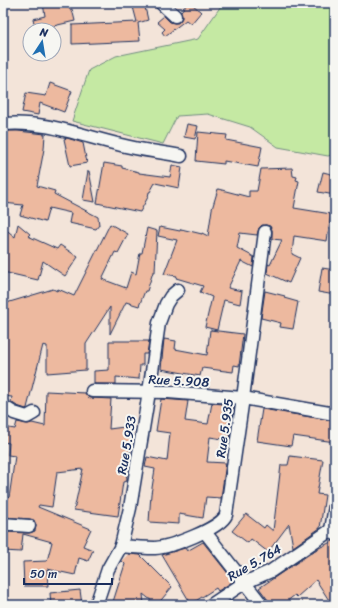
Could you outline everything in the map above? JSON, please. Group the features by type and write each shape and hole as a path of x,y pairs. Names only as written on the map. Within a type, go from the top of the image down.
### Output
{"street":[{"path":"161,3 175,16"},
{"path":"3,124 16,122 48,126 122,145 181,156"},
{"name":"Rue 5.935","path":"121,546 161,547 205,532 221,522 226,515 265,232"},
{"name":"Rue 5.933","path":"96,605 108,569 121,546 130,508 150,392 159,323 166,304 178,290"},
{"name":"Rue 5.908","path":"92,391 150,392 243,398 335,414"},
{"path":"3,406 14,413 27,417 34,413"},
{"path":"333,532 335,506"},
{"path":"3,524 29,526"},
{"path":"205,532 262,605"},
{"name":"Rue 5.764","path":"211,605 244,582 271,572 333,532"}],"green space":[{"path":"223,3 322,3 335,10 335,154 328,156 278,147 250,127 208,114 177,116 163,144 72,121 89,70 116,56 198,39"}],"building":[{"path":"43,3 68,3 70,10 72,9 75,21 62,24 62,22 34,22 33,19 45,16"},
{"path":"132,3 144,3 148,20 138,23 140,41 72,44 72,25 137,22"},
{"path":"188,3 191,3 201,12 191,24 186,20 165,36 162,32 165,29 157,22 164,16 170,22 178,23 182,18 181,11"},
{"path":"50,83 72,91 64,112 40,103 38,115 22,112 26,93 46,96"},
{"path":"187,124 198,126 195,139 184,137"},
{"path":"3,131 45,134 44,149 37,186 55,191 54,194 98,217 99,225 96,229 69,223 71,213 49,208 45,222 20,215 23,205 3,203"},
{"path":"198,132 227,135 226,140 262,147 258,167 224,161 224,164 196,161"},
{"path":"67,138 83,143 87,163 70,166 64,139"},
{"path":"104,163 122,166 122,168 139,173 170,177 172,165 182,167 179,188 155,183 140,212 97,203"},
{"path":"292,168 293,176 297,177 296,180 299,181 294,208 331,214 327,241 294,236 292,254 300,258 289,283 267,273 268,264 270,265 282,240 272,239 272,230 270,226 262,225 259,228 257,235 240,233 237,248 254,257 253,267 241,261 228,288 242,291 240,304 224,300 217,330 205,327 212,297 200,292 203,286 176,278 177,276 164,274 177,240 158,236 160,227 180,231 181,229 202,233 208,236 212,209 218,189 249,197 249,191 257,191 261,169"},
{"path":"89,171 95,202 83,200"},
{"path":"323,172 335,175 335,195 318,192"},
{"path":"18,224 30,234 28,236 57,249 60,245 78,257 65,276 43,261 38,280 3,272 3,227 15,237"},
{"path":"110,224 128,234 118,253 115,252 102,279 126,288 131,272 136,274 147,228 157,231 155,272 153,272 147,291 145,291 139,306 126,302 110,334 110,307 86,344 86,370 47,373 47,346 43,345 27,408 17,406 11,402 12,397 3,396 3,304 53,289 57,291 58,289 74,296"},
{"path":"322,268 335,270 335,295 318,292"},
{"path":"265,291 285,296 284,298 298,302 293,329 280,327 281,323 261,318"},
{"path":"210,330 243,334 239,366 234,365 233,372 202,368 200,376 161,369 164,339 176,341 175,349 207,355"},
{"path":"109,341 149,341 147,354 143,354 143,365 140,365 139,379 116,377 116,384 94,384 94,371 109,370"},
{"path":"46,391 85,393 88,397 92,398 111,399 109,429 132,426 129,461 125,461 127,481 123,482 118,516 74,510 83,469 57,472 52,507 39,505 38,507 91,529 83,546 93,550 88,561 79,558 75,575 47,569 48,586 24,586 23,562 47,561 52,542 23,534 21,552 3,551 3,532 29,533 35,531 36,526 34,520 3,517 3,497 9,498 15,456 8,455 9,443 3,442 3,427 15,429 17,422 45,426"},
{"path":"161,399 188,401 185,421 208,424 212,403 234,405 229,440 210,437 207,462 226,463 221,498 206,497 203,518 179,514 179,524 149,522 155,469 145,467 147,457 167,461 170,433 156,431"},
{"path":"262,409 335,421 335,442 293,436 291,446 257,441"},
{"path":"290,456 323,460 317,494 325,495 320,528 293,547 289,524 268,552 251,539 248,543 232,531 246,514 264,528 266,525 273,531 281,465 288,465"},
{"path":"335,541 335,605 332,605 316,580 297,597 295,595 282,605 269,605 268,600 259,588 317,549"},
{"path":"203,542 234,581 218,591 216,588 191,604 162,555 185,548 187,551"},
{"path":"129,554 140,555 172,587 157,605 143,594 144,605 112,605 125,564 122,561"},
{"path":"80,590 82,605 51,605 50,593"},
{"path":"248,600 252,605 239,605"}]}
